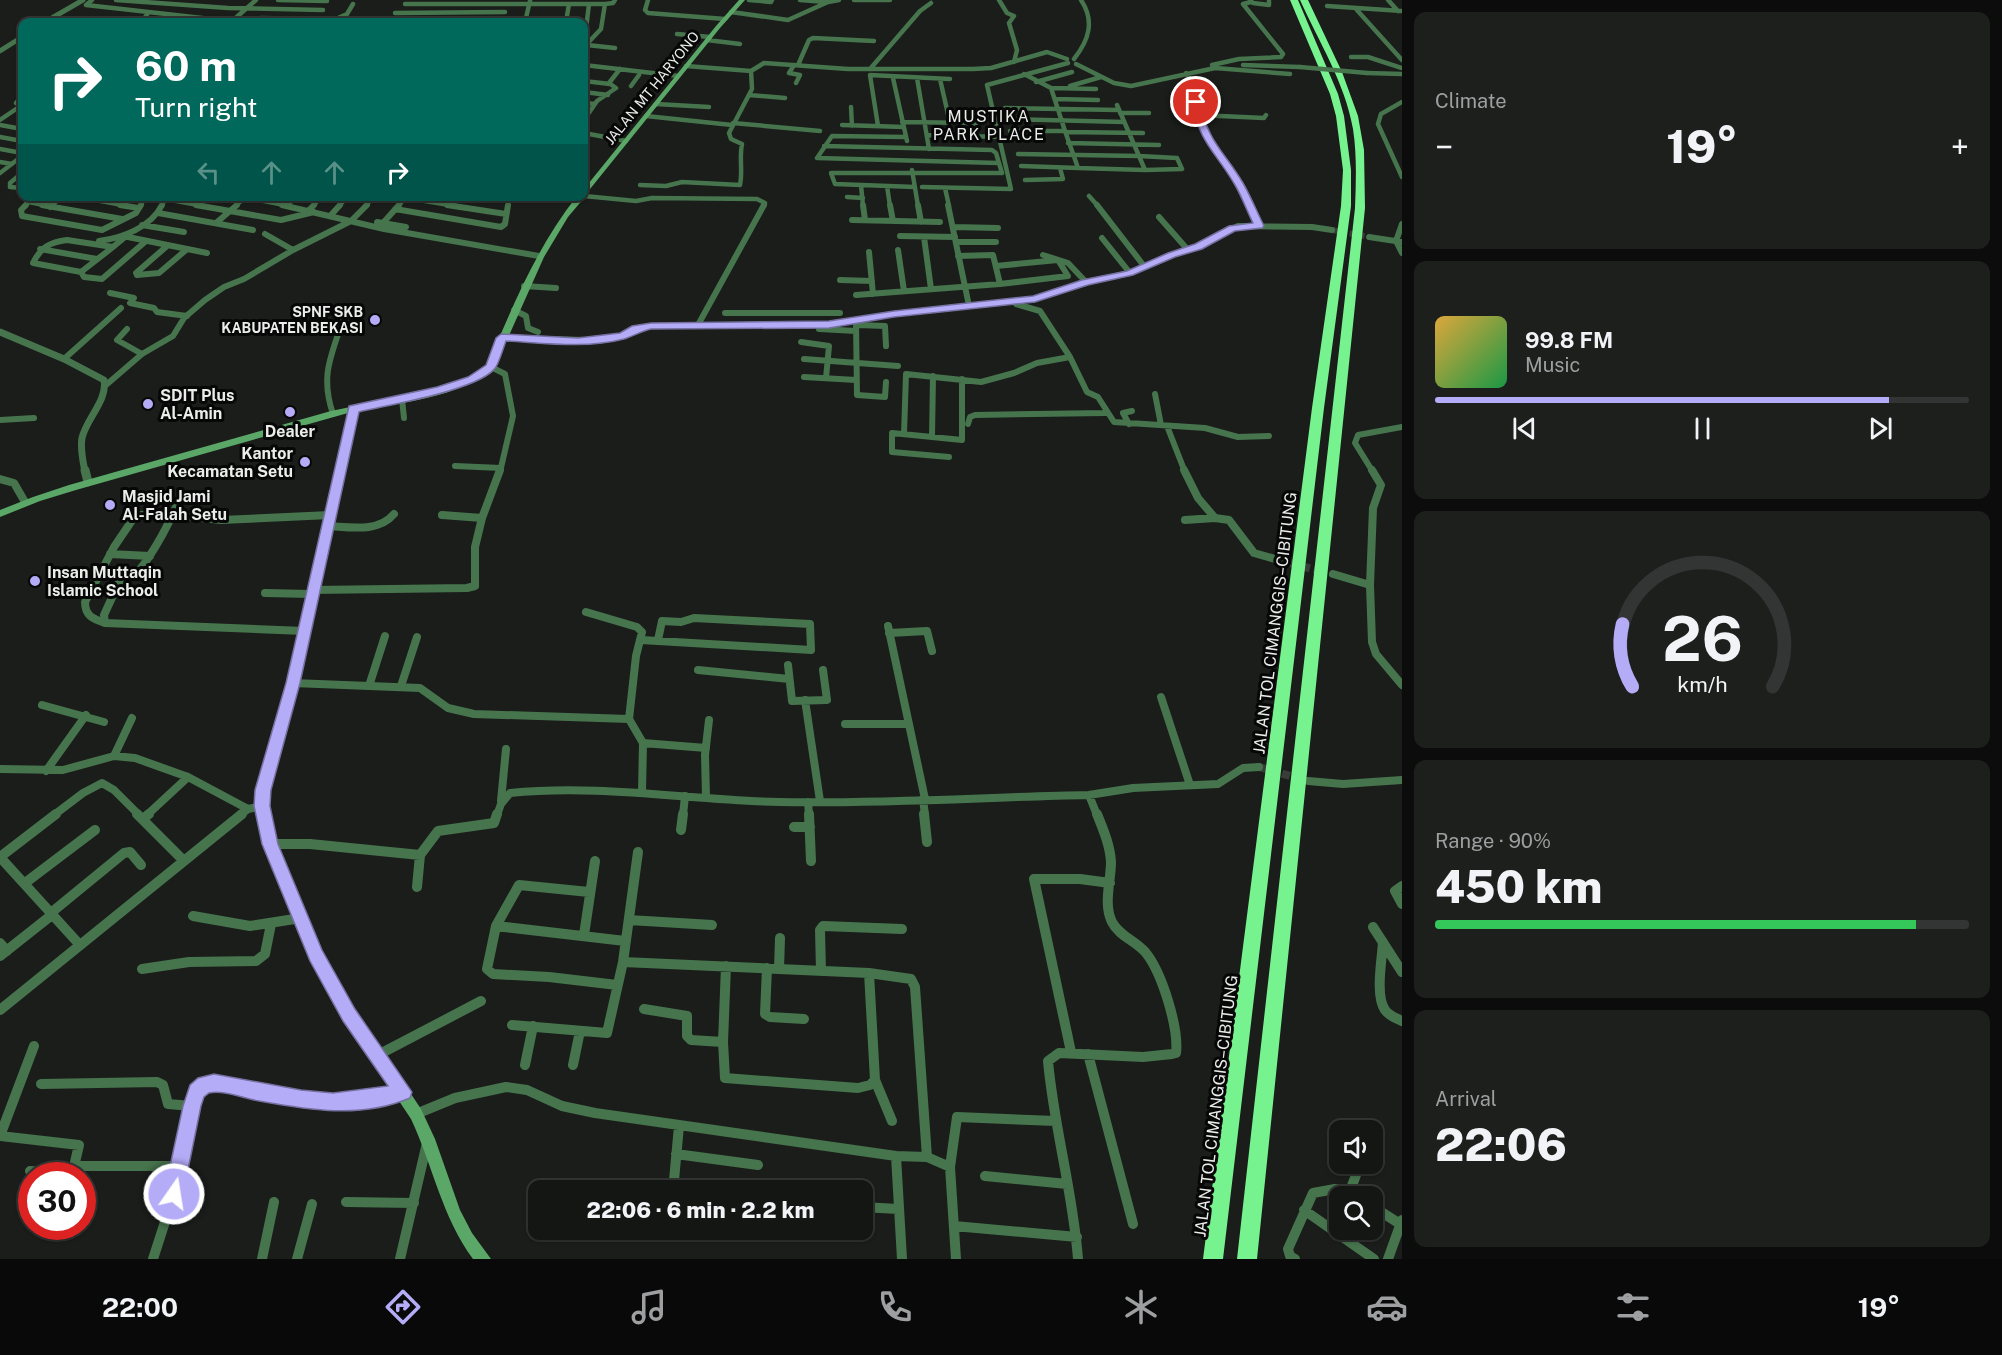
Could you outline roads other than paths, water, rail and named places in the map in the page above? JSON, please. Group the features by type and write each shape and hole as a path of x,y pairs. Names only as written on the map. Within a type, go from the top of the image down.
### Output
{"highway":[{"name":"JALAN TOL CIMANGGIS–CIBITUNG","path":"1214,1259 1317,420 1346,206 1346,149 1340,116 1334,94 1294,0"},
{"path":"1247,1259 1360,208 1361,172 1354,116 1345,90 1304,0"}],"main road":[{"name":"JALAN MT HARYONO","path":"588,189 708,38 742,0"},
{"name":"JALAN MT HARYONO","path":"490,367 540,253 557,226 578,201"},
{"path":"0,514 25,502 88,482 333,414 451,387 483,374 490,367"},
{"path":"353,409 293,683 263,790 262,806 270,844 331,986 416,1114 428,1139 454,1213 467,1238 483,1259"}],"street":[{"path":"52,18 83,0"},
{"path":"92,0 86,5 185,18"},
{"path":"116,0 226,8 323,10"},
{"path":"144,18 159,0"},
{"path":"213,18 232,0"},
{"path":"236,18 256,0"},
{"path":"261,18 278,0 328,1 318,18"},
{"path":"393,18 395,13 410,0"},
{"path":"405,4 508,2 606,4 614,3 615,0"},
{"path":"648,0 645,10 648,13 724,19"},
{"path":"749,0 771,2 772,0"},
{"path":"800,0 827,2 839,0"},
{"path":"854,0 890,0"},
{"path":"999,0 1007,13 1014,16 1009,23 1017,50 1014,62"},
{"path":"824,146 992,150 1002,173 1000,175 831,173 834,184 1011,189 987,85 1075,62 1087,44 1090,30 1088,9 1081,0"},
{"path":"1337,0 1339,7"},
{"path":"1388,0 1400,11"},
{"path":"1208,69 1210,66 1226,61 1281,57 1283,54 1243,4 1243,2 1251,1 1269,5 1269,2"},
{"path":"504,18 508,2"},
{"path":"526,18 529,2"},
{"path":"548,12 550,2"},
{"path":"731,12 788,20 827,2"},
{"path":"870,69 920,11 931,3"},
{"path":"338,18 347,14 353,4"},
{"path":"567,18 569,4"},
{"path":"587,18 589,4"},
{"path":"588,43 601,28 606,4"},
{"path":"1327,6 1400,11"},
{"path":"1356,9 1402,60"},
{"path":"395,13 505,12"},
{"path":"688,23 693,18"},
{"path":"588,29 601,28"},
{"path":"677,34 740,44"},
{"path":"588,37 594,38"},
{"path":"796,83 800,75 789,74 809,40 813,38 874,41"},
{"path":"0,51 18,40"},
{"path":"588,46 615,48"},
{"path":"686,66 751,71 765,63 870,69 981,69 1047,52 1067,64 1072,72 1088,80"},
{"path":"1351,57 1368,57 1402,68"},
{"path":"1075,62 1101,77 1122,85 1137,86 1186,73 1243,65 1402,74"},
{"path":"588,66 677,78"},
{"path":"1215,68 1290,74"},
{"path":"619,70 639,75 677,78"},
{"path":"610,84 619,70"},
{"path":"640,185 660,186 682,182 740,185 742,174 739,160 742,144 730,138 732,124 753,82 751,71"},
{"path":"1040,82 1072,72"},
{"path":"1027,73 1051,88 1096,89"},
{"path":"1186,73 1196,88 1198,115 1209,142 1239,183 1259,226"},
{"path":"631,86 639,75"},
{"path":"878,126 870,76 950,79"},
{"path":"1063,88 1101,77"},
{"path":"893,78 910,161 919,187 921,222"},
{"path":"917,78 929,149"},
{"path":"940,79 950,123"},
{"path":"588,81 610,84 616,88 588,112"},
{"path":"1051,88 1078,168"},
{"path":"588,92 608,95"},
{"path":"749,94 785,98"},
{"path":"1055,99 1098,100"},
{"path":"1402,102 1378,118 1378,124 1402,177"},
{"path":"588,104 595,105"},
{"path":"656,104 709,107"},
{"path":"851,107 852,126"},
{"path":"0,120 18,108"},
{"path":"1005,108 1119,109 1149,113"},
{"path":"1119,109 1145,170"},
{"path":"9,114 18,115"},
{"path":"1198,115 1264,118 1266,115"},
{"path":"646,116 820,131"},
{"path":"842,125 878,126 926,122 976,125 973,116"},
{"path":"1008,119 1124,122"},
{"path":"0,125 18,128"},
{"path":"1010,131 1143,133"},
{"path":"588,134 626,141"},
{"path":"927,135 1000,137"},
{"path":"906,137 834,136 824,146 818,159 998,163"},
{"path":"0,137 18,140"},
{"path":"1068,143 1160,145"},
{"path":"0,149 18,154"},
{"path":"1018,154 1177,158 1182,168 1145,170 1021,166"},
{"path":"0,173 18,159"},
{"path":"0,162 12,164"},
{"path":"1025,180 1063,179 1060,168"},
{"path":"18,176 8,185 18,187"},
{"path":"13,186 18,182"},
{"path":"861,185 865,220"},
{"path":"658,198 660,186"},
{"path":"887,186 893,221"},
{"path":"945,188 968,301"},
{"path":"588,196 631,201 658,198 736,198 757,199 765,203 698,325"},
{"path":"1089,196 1109,218 1144,266"},
{"path":"847,197 863,198"},
{"path":"50,207 57,201"},
{"path":"100,201 139,208"},
{"path":"122,219 27,202 21,210 22,216 102,230 134,215 144,201"},
{"path":"81,272 158,213 164,201"},
{"path":"180,201 281,220 316,211"},
{"path":"216,223 241,201"},
{"path":"262,201 540,253"},
{"path":"287,206 292,201"},
{"path":"309,210 317,201"},
{"path":"331,215 344,201"},
{"path":"354,220 371,201"},
{"path":"88,482 79,450 106,385 142,354 173,336 187,316 224,287 244,279 293,250 354,220 375,201"},
{"path":"383,223 402,201"},
{"path":"430,201 506,214"},
{"path":"395,209 501,227 505,224 509,201"},
{"path":"158,213 253,230"},
{"path":"1159,218 1188,250"},
{"path":"354,220 383,223 540,253"},
{"path":"852,220 940,222"},
{"path":"1402,224 1399,241 1402,253"},
{"path":"142,225 184,232"},
{"path":"807,329 856,326 894,314 1042,297 1086,282 1130,273 1188,250 1233,228 1259,226 1332,230"},
{"path":"953,227 998,228"},
{"path":"265,234 293,250"},
{"path":"900,236 996,242"},
{"path":"89,242 124,237 207,254"},
{"path":"924,237 931,289"},
{"path":"1369,237 1399,241"},
{"path":"1102,238 1130,273"},
{"path":"112,247 63,239 40,249 34,264 81,272 84,277 102,279 146,241"},
{"path":"167,246 136,274 159,273 186,250"},
{"path":"40,249 97,259"},
{"path":"898,250 904,291"},
{"path":"869,252 873,294"},
{"path":"958,256 993,255 1000,284"},
{"path":"1043,255 1060,257 1068,261 1086,282"},
{"path":"856,295 1000,284 1068,276 1058,260 996,266"},
{"path":"840,280 872,281"},
{"path":"524,286 556,288"},
{"path":"110,293 135,298 130,303 154,308 157,312 187,316"},
{"path":"1010,302 1040,311 1070,357 1087,392 1097,396 1114,422 1222,431 1238,437 1269,436"},
{"path":"64,359 121,308"},
{"path":"514,310 526,316 528,328 538,332"},
{"path":"725,313 840,313"},
{"path":"780,314 782,326"},
{"path":"333,414 324,386 326,368 343,320"},
{"path":"501,338 578,341 623,336 644,327 698,325 885,326 886,346"},
{"path":"856,326 856,394 860,397 885,397 886,382"},
{"path":"127,329 117,340 142,354"},
{"path":"0,332 64,359 104,380 106,385"},
{"path":"801,342 827,345 826,378"},
{"path":"904,434 906,374 981,382 1014,373 1037,363 1070,357"},
{"path":"804,359 898,366"},
{"path":"265,593 472,588 476,581 475,548 482,518 510,440 513,416 506,374 490,367"},
{"path":"933,376 933,437"},
{"path":"804,377 856,380"},
{"path":"949,457 892,452 892,433 962,440 962,379"},
{"path":"1155,394 1164,426 1189,483 1202,504 1215,518"},
{"path":"402,399 404,418"},
{"path":"1130,424 1123,412 1132,411"},
{"path":"0,412 0,418 34,418"},
{"path":"968,424 973,416 1106,413"},
{"path":"1402,427 1361,434 1356,439 1357,446 1382,485 1373,508 1370,585 1373,649 1402,685"},
{"path":"455,466 501,468"},
{"path":"0,479 14,483 25,502"},
{"path":"105,623 104,615 121,578 124,574 137,573 150,556 173,516 181,496"},
{"path":"303,631 105,623 93,620 84,611 85,602 110,554 133,517 155,513 221,520 328,520 380,526 390,521 394,514"},
{"path":"442,514 482,518"},
{"path":"1185,520 1215,518 1231,521 1254,553 1279,560"},
{"path":"110,554 150,556"},
{"path":"1333,574 1370,585"},
{"path":"586,612 640,628 641,640 636,656 629,719 643,744 642,792"},
{"path":"641,640 811,650 810,624 798,623 694,618 681,622 662,621 658,640"},
{"path":"927,842 924,799 889,630 927,631 932,651"},
{"path":"369,686 385,636"},
{"path":"401,686 417,637"},
{"path":"788,665 792,701 827,700 824,670"},
{"path":"698,670 789,679"},
{"path":"293,683 401,686 425,689 441,705 463,712 629,719"},
{"path":"1161,697 1190,785"},
{"path":"805,700 820,801"},
{"path":"42,705 86,715 104,722"},
{"path":"46,771 86,715"},
{"path":"114,756 132,717"},
{"path":"706,797 706,748 709,720"},
{"path":"844,724 909,724"},
{"path":"643,744 706,748"},
{"path":"417,887 420,855 438,831 494,823 501,804 506,749"},
{"path":"0,769 46,771 69,769 114,756 148,761 188,777 248,809"},
{"path":"501,804 510,794 548,789 808,802 1089,795 1134,788 1221,783 1243,768 1260,767"},
{"path":"143,819 188,777"},
{"path":"1308,781 1328,784 1365,784 1402,780"},
{"path":"79,944 0,857 98,784 109,786 183,860"},
{"path":"1078,1259 1077,1237 1056,1121 1048,1061 1054,1054 1071,1052 1152,1056 1176,1053 1178,1045 1170,1014 1149,958 1112,921 1111,869 1107,843 1089,795"},
{"path":"681,830 685,796"},
{"path":"808,802 811,861"},
{"path":"0,1010 248,809 262,806"},
{"path":"794,827 810,827"},
{"path":"25,883 95,830"},
{"path":"270,844 310,844 420,855"},
{"path":"2,950 53,913 124,854 130,852 141,865"},
{"path":"512,1025 607,1033 622,962 638,852"},
{"path":"584,935 595,861"},
{"path":"1071,1052 1034,879 1080,879 1110,883"},
{"path":"589,892 520,884 496,926 487,969 490,973 617,985"},
{"path":"1402,886 1395,891 1402,904"},
{"path":"193,916 250,926 302,918"},
{"path":"629,920 712,925"},
{"path":"142,969 189,962 256,961 265,954 271,924"},
{"path":"496,926 625,941"},
{"path":"821,971 820,930 823,926 902,929"},
{"path":"1373,927 1402,972"},
{"path":"780,938 780,969"},
{"path":"1383,942 1381,970 1383,1007 1387,1013 1402,1021"},
{"path":"622,962 869,973 909,977 915,984 927,1157"},
{"path":"726,966 723,1042 726,1078 858,1088 870,1085 875,1080"},
{"path":"767,968 765,1016 804,1019"},
{"path":"869,973 875,1080 892,1121"},
{"path":"376,1056 481,1001"},
{"path":"644,1009 687,1016 687,1036 691,1040 723,1042"},
{"path":"525,1065 533,1026"},
{"path":"573,1065 580,1031"},
{"path":"34,1046 0,1137 78,1143 75,1162"},
{"path":"1088,1054 1122,1172 1133,1224"},
{"path":"41,1084 157,1082 163,1085 168,1104 192,1106"},
{"path":"153,1259 174,1194 196,1092 204,1084 211,1082 301,1100 333,1103 377,1099 403,1092"},
{"path":"416,1114 474,1092 492,1088 516,1087 561,1106 679,1126 896,1156 927,1157 950,1167"},
{"path":"956,1259 950,1167 957,1117 1056,1121"},
{"path":"674,1180 679,1126"},
{"path":"400,1259 428,1139"},
{"path":"676,1154 758,1165"},
{"path":"896,1156 902,1259"},
{"path":"96,1166 180,1166"},
{"path":"986,1176 1068,1184"},
{"path":"1295,1259 1289,1254 1288,1249 1304,1210 1316,1191 1329,1190"},
{"path":"262,1259 274,1202"},
{"path":"346,1202 414,1203"},
{"path":"297,1259 312,1204"},
{"path":"873,1208 898,1209"},
{"path":"1304,1210 1374,1259"},
{"path":"1383,1212 1401,1222 1388,1259"},
{"path":"954,1226 1077,1237"}],"tunnel":[{"path":"1332,230 1369,237"},
{"path":"1279,560 1323,572"},
{"path":"1259,767 1301,779"}],"place":[{"name":"SPNF SKB KABUPATEN BEKASI","path":"375,320"},
{"name":"SDIT Plus Al-Amin","path":"148,404"},
{"name":"Dealer","path":"290,412"},
{"name":"Kantor Kecamatan Setu","path":"305,462"},
{"name":"Masjid Jami Al-Falah Setu","path":"110,505"},
{"name":"Insan Muttaqin Islamic School","path":"35,581"}],"district":[{"name":"MUSTIKA PARK PLACE","path":"989,125"}]}
